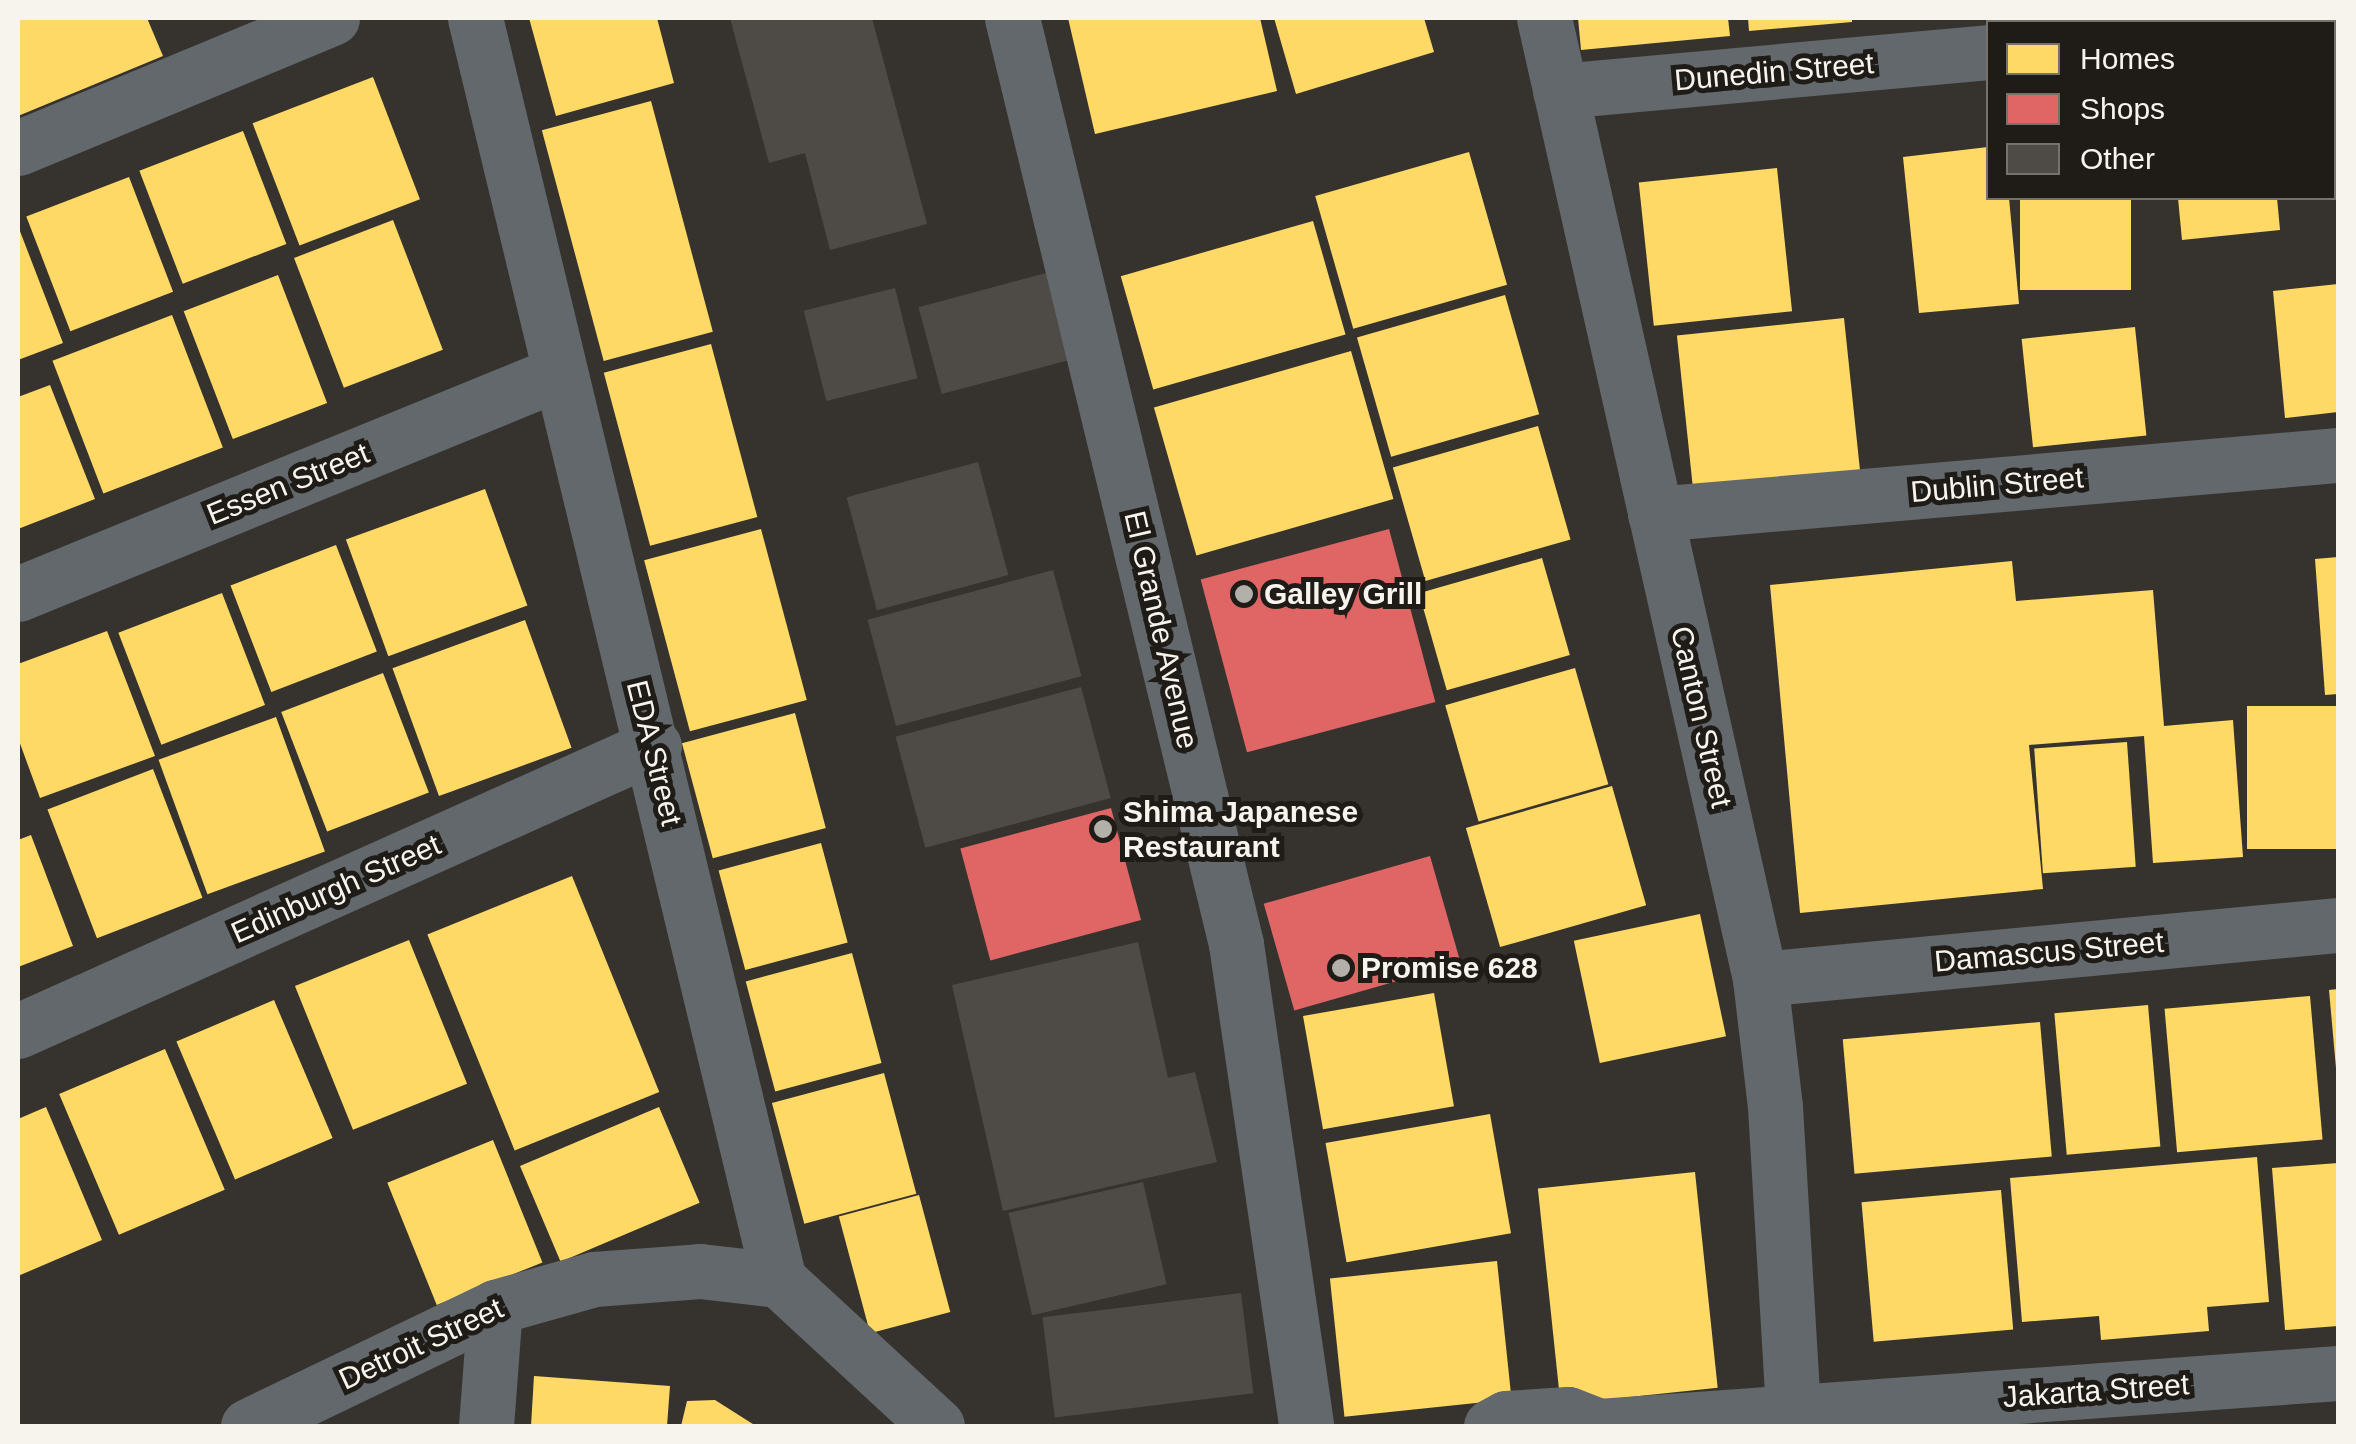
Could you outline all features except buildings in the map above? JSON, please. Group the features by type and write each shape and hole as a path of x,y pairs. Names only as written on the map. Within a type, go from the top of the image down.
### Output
{"street":[{"path":"18,148 332,18"},
{"name":"EDA Street","path":"474,18 654,746 779,1280"},
{"name":"El Grande Avenue","path":"1012,18 1236,944 1306,1426"},
{"name":"Canton Street","path":"1544,18 1760,978 1776,1106 1794,1420"},
{"name":"Dunedin Street","path":"1560,92 1986,52"},
{"name":"Essen Street","path":"18,594 559,373"},
{"name":"Dublin Street","path":"1655,514 2338,455"},
{"name":"Edinburgh Street","path":"18,1031 654,746"},
{"name":"Damascus Street","path":"1760,978 2338,925"},
{"name":"Detroit Street","path":"248,1426 495,1307 594,1278 700,1271 779,1280"},
{"path":"779,1280 937,1426"},
{"path":"486,1426 495,1307"},
{"name":"Jakarta Street","path":"1491,1426 1506,1418 1568,1414 1598,1426 1794,1420 2338,1373"}],"place":[{"name":"Galley Grill","path":"1244,594"},
{"name":"Shima Japanese Restaurant","path":"1103,829"},
{"name":"Promise 628","path":"1341,968"}]}
